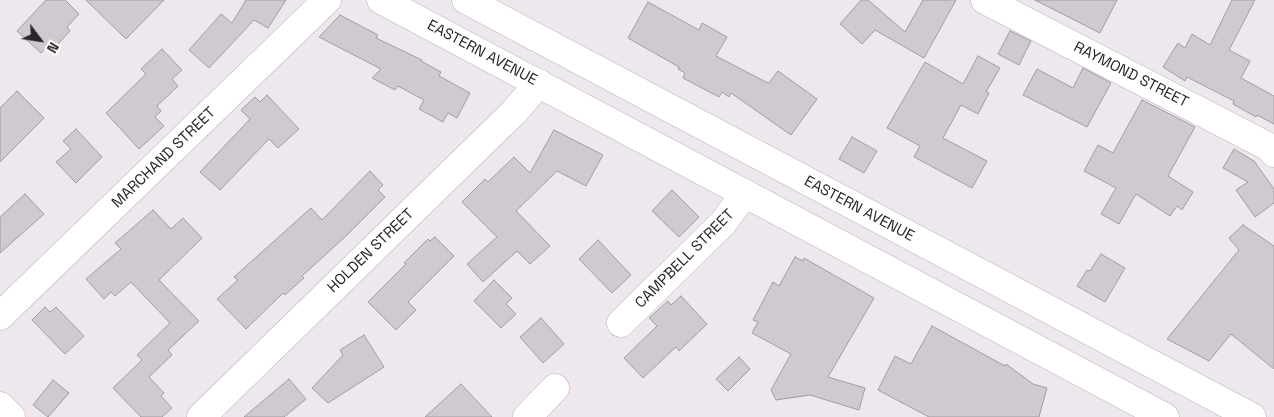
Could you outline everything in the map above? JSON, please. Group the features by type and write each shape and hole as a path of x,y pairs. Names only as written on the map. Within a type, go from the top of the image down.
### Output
{"main road":[{"name":"MARCHAND STREET","path":"0,316 327,0"},
{"name":"EASTERN AVENUE","path":"381,0 1165,417"},
{"name":"EASTERN AVENUE","path":"466,0 1252,417"},
{"name":"RAYMOND STREET","path":"986,0 1269,147 1274,154"},
{"name":"HOLDEN STREET","path":"201,417 514,112 539,83"},
{"name":"CAMPBELL STREET","path":"622,323 724,223 746,193"},
{"path":"527,417 556,388"},
{"path":"0,406 11,417"}],"building":[{"path":"46,0 65,0 79,14 67,27 70,31 55,47 51,43 41,53 17,31"},
{"path":"86,0 164,0 126,39"},
{"path":"246,0 286,0 268,28 254,20 209,68 189,50 221,14 232,23"},
{"path":"861,0 868,0 905,32 923,0 956,0 924,58 875,30 862,44 840,24"},
{"path":"1035,0 1117,0 1100,33"},
{"path":"1232,0 1255,0 1229,50 1250,61 1241,78 1274,96 1274,124 1257,115 1256,117 1233,104 1234,101 1187,77 1185,81 1163,67 1178,43 1185,48 1192,34 1210,45"},
{"path":"648,2 699,30 702,23 727,37 716,56 769,83 778,71 817,99 791,135 731,93 729,97 722,92 719,97 683,78 685,73 678,69 679,67 628,38"},
{"path":"340,15 378,35 376,38 422,60 441,72 439,76 470,93 457,118 448,113 443,122 419,109 424,100 398,86 395,90 372,78 381,69 319,37"},
{"path":"1010,31 1031,41 1019,65 998,54"},
{"path":"162,49 182,70 172,79 178,86 157,106 161,111 155,117 164,126 139,149 106,113 146,74 141,69"},
{"path":"978,56 1000,68 986,92 989,93 978,114 961,105 943,138 987,161 972,188 914,157 920,146 887,128 925,62 963,84"},
{"path":"1083,68 1111,83 1087,127 1023,95 1037,69 1073,88"},
{"path":"17,91 44,118 0,162 0,108"},
{"path":"267,95 299,129 278,148 269,139 220,190 200,172 250,119 241,110 255,97 260,102"},
{"path":"1142,100 1195,127 1168,176 1193,192 1182,210 1177,206 1170,216 1136,194 1119,224 1101,214 1116,188 1084,171 1098,145 1113,153"},
{"path":"76,129 102,157 76,183 56,162 71,149 63,141"},
{"path":"554,130 603,155 586,186 557,171 516,211 550,246 530,264 517,251 483,282 467,264 497,237 462,202 485,179 488,182 514,157 530,173"},
{"path":"852,137 877,151 864,173 839,159"},
{"path":"1234,149 1254,161 1274,189 1274,203 1255,217 1236,190 1248,182 1223,168"},
{"path":"370,171 383,185 378,190 385,197 302,276 304,278 285,295 283,293 246,329 217,299 238,280 234,277 311,208 322,220"},
{"path":"672,190 699,217 679,237 652,211"},
{"path":"25,194 44,214 0,253 0,217"},
{"path":"153,210 171,229 183,218 202,238 159,280 199,321 168,350 172,355 149,377 164,393 161,396 172,408 162,417 141,417 113,388 142,360 137,355 170,323 131,282 115,296 111,292 104,299 86,279 121,249 115,243"},
{"path":"1243,225 1274,246 1274,369 1231,334 1209,361 1167,339 1239,250 1229,238"},
{"path":"435,237 454,256 408,302 416,310 396,330 368,302 428,239 430,241"},
{"path":"598,240 631,275 612,293 579,259"},
{"path":"1101,254 1125,268 1105,302 1077,286 1087,270 1090,271"},
{"path":"795,257 803,261 804,258 874,298 828,377 865,388 859,410 810,395 776,400 771,390 791,354 752,333 758,322 753,320 773,282 779,286"},
{"path":"494,280 512,298 506,304 516,314 501,328 474,301"},
{"path":"681,296 707,324 679,351 676,347 643,378 624,358 657,326 649,318 668,301 671,305"},
{"path":"45,307 50,312 56,307 84,336 65,354 32,320"},
{"path":"541,318 564,344 543,363 520,337"},
{"path":"932,326 1005,366 1006,364 1033,384 1047,388 1039,417 929,417 878,390 895,356 911,364"},
{"path":"364,335 384,367 328,403 312,388 343,355 340,350"},
{"path":"739,357 750,369 728,391 716,379"},
{"path":"289,379 306,399 284,417 244,417"},
{"path":"53,380 69,393 48,417 33,405"},
{"path":"461,384 492,417 425,417"}]}
